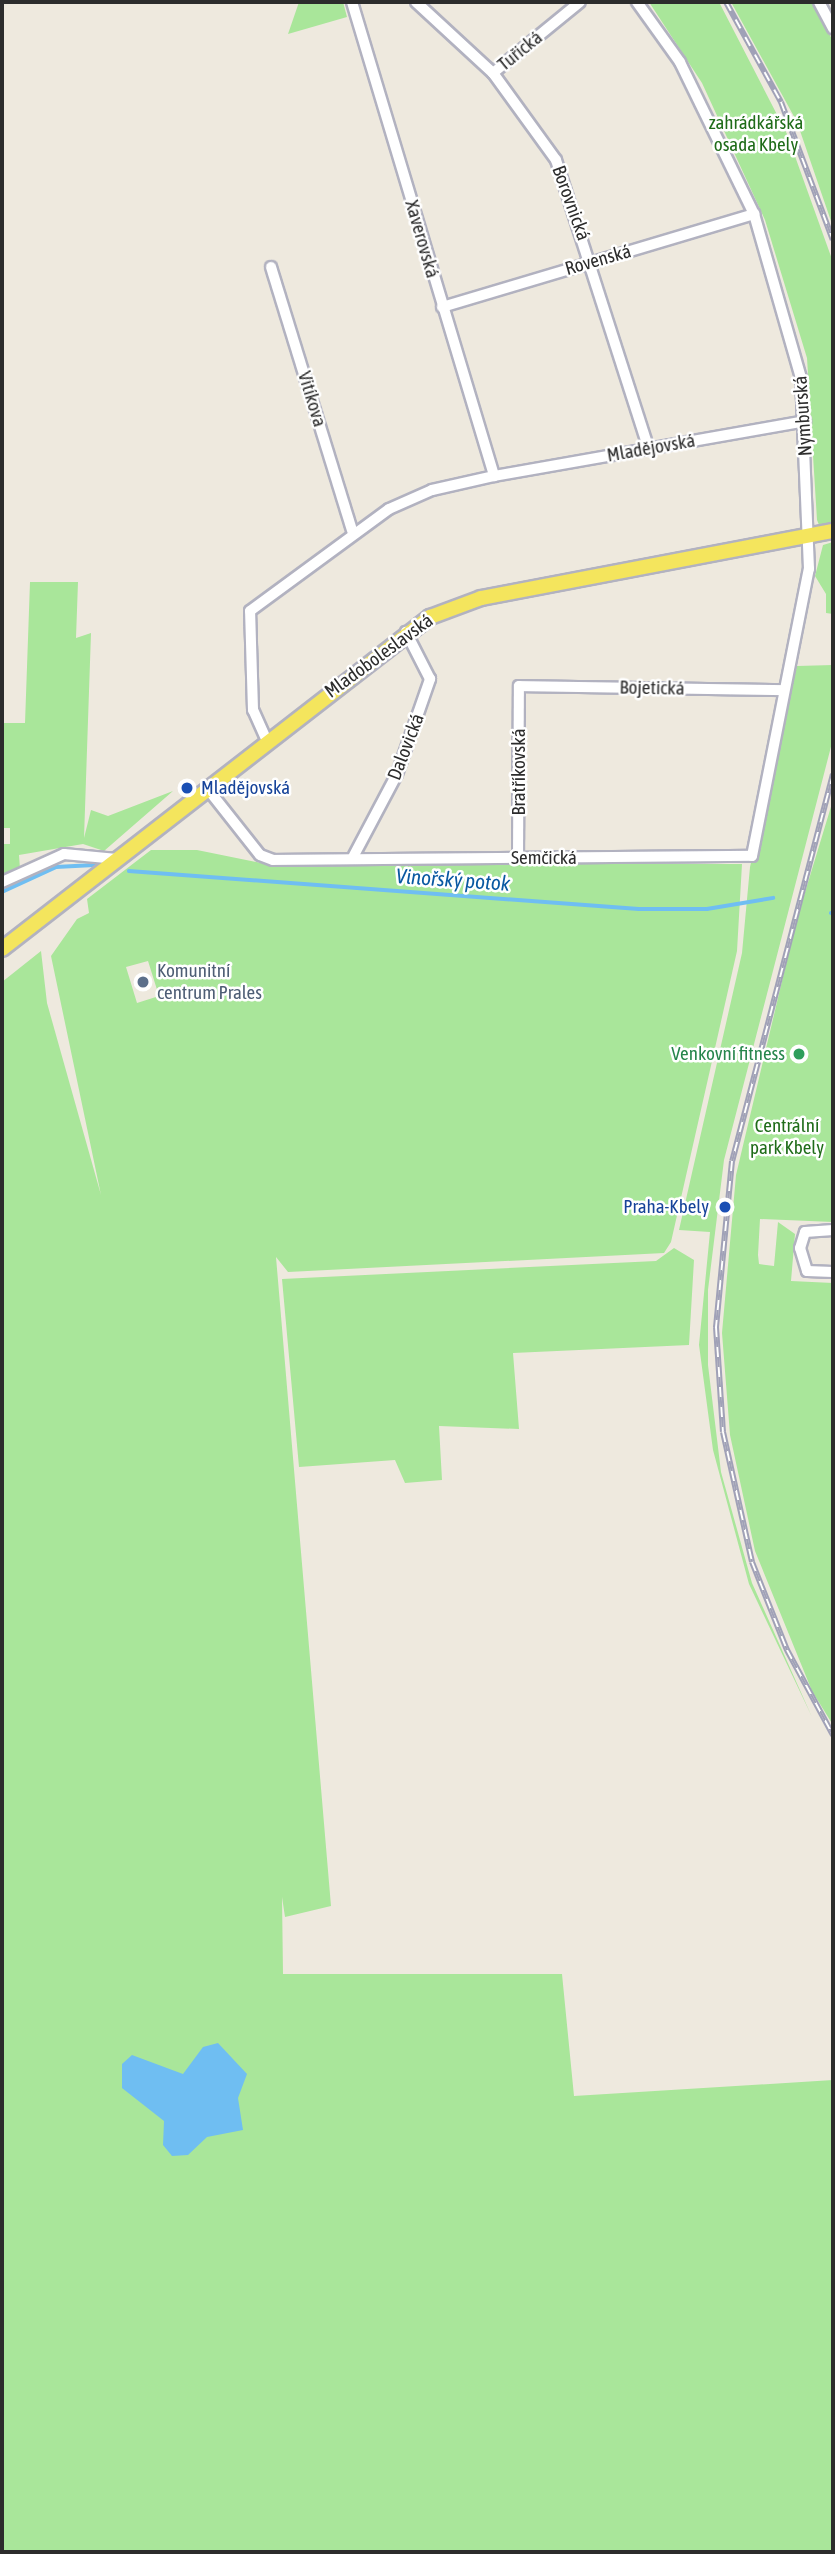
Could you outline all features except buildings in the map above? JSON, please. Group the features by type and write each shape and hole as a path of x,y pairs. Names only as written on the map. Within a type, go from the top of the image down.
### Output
{"main road":[{"name":"Mladoboleslavská","path":"2,949 406,632 481,598 833,531"}],"street":[{"name":"Xaverovská","path":"352,2 494,476"},
{"name":"Borovnická","path":"416,2 493,73 556,160 592,261 649,449"},
{"name":"Tuřická","path":"493,73 580,2"},
{"name":"Nymburská","path":"637,2 680,62 754,214 794,340 805,421 809,569 785,690 746,860"},
{"path":"818,2 833,28"},
{"name":"Rovenská","path":"442,307 754,214"},
{"name":"Vitíkova","path":"271,267 352,531"},
{"name":"Mladějovská","path":"267,741 253,710 250,611 352,531 432,490 494,476 805,421"},
{"name":"Dalovická","path":"352,859 397,774 431,670 406,632"},
{"name":"Bojetická","path":"519,686 785,690"},
{"name":"Bratříkovská","path":"518,858 519,686"},
{"name":"Semčická","path":"207,788 266,859 746,860"},
{"path":"2,883 64,854 117,859"},
{"path":"833,1230 805,1232 800,1248 807,1271 833,1272"}],"green space":[{"path":"299,2 343,2 347,17 288,34"},
{"name":"zahrádkářská osada Kbely","path":"649,2 719,2 787,134 833,262 833,522 819,525 817,520 807,358 765,220 702,83"},
{"path":"731,2 812,2 833,41 833,227 797,122"},
{"path":"833,542 833,614 826,613 826,594 815,576 823,545"},
{"path":"30,582 78,582 76,638 91,633 84,838 91,810 108,816 173,791 104,851 83,844 19,855 20,869 2,880 2,844 10,844 10,828 2,828 2,723 25,723"},
{"path":"833,665 833,739 724,1160 708,1290 708,1365 721,1472 752,1583 812,1717 749,1584 713,1450 699,1345 710,1232 679,1230 742,953 750,867 797,666"},
{"name":"Centrální park Kbely","path":"833,800 833,1222 760,1219 758,1255 759,1264 774,1266 778,1222 795,1234 791,1281 833,1283 833,1725 812,1691 755,1551 730,1435 722,1333 736,1175 796,922"},
{"path":"151,850 197,850 266,864 742,864 737,951 671,1242 664,1253 288,1272 276,1257 331,1906 285,1917 282,1897 283,1974 562,1974 574,2096 833,2080 833,2552 2,2552 2,982 41,951 47,1003 101,1195 51,956 77,919 89,913 87,899","holes":["148,961 159,996 137,1003 126,967"]},
{"path":"674,1248 694,1260 689,1345 513,1353 519,1429 439,1426 442,1480 405,1483 395,1460 299,1467 282,1279 656,1261"}],"water":[{"path":"218,2043 247,2074 238,2098 243,2130 207,2137 188,2155 172,2156 163,2145 164,2121 122,2088 122,2064 132,2055 183,2074 203,2047"}],"waterway":[{"name":"Vinořský potok","path":"2,892 56,867 94,865"},
{"name":"Vinořský potok","path":"129,871 639,909 707,909 773,898"}],"railway":[{"path":"726,2 781,102 833,240"},
{"path":"833,774 732,1161 716,1327 723,1432 752,1562 787,1650 833,1735"}],"place":[{"name":"Mladějovská","path":"187,788"},
{"name":"Komunitní centrum Prales","path":"143,982"},
{"name":"Venkovní fitness","path":"799,1054"},
{"name":"Praha-Kbely","path":"725,1207"}]}
